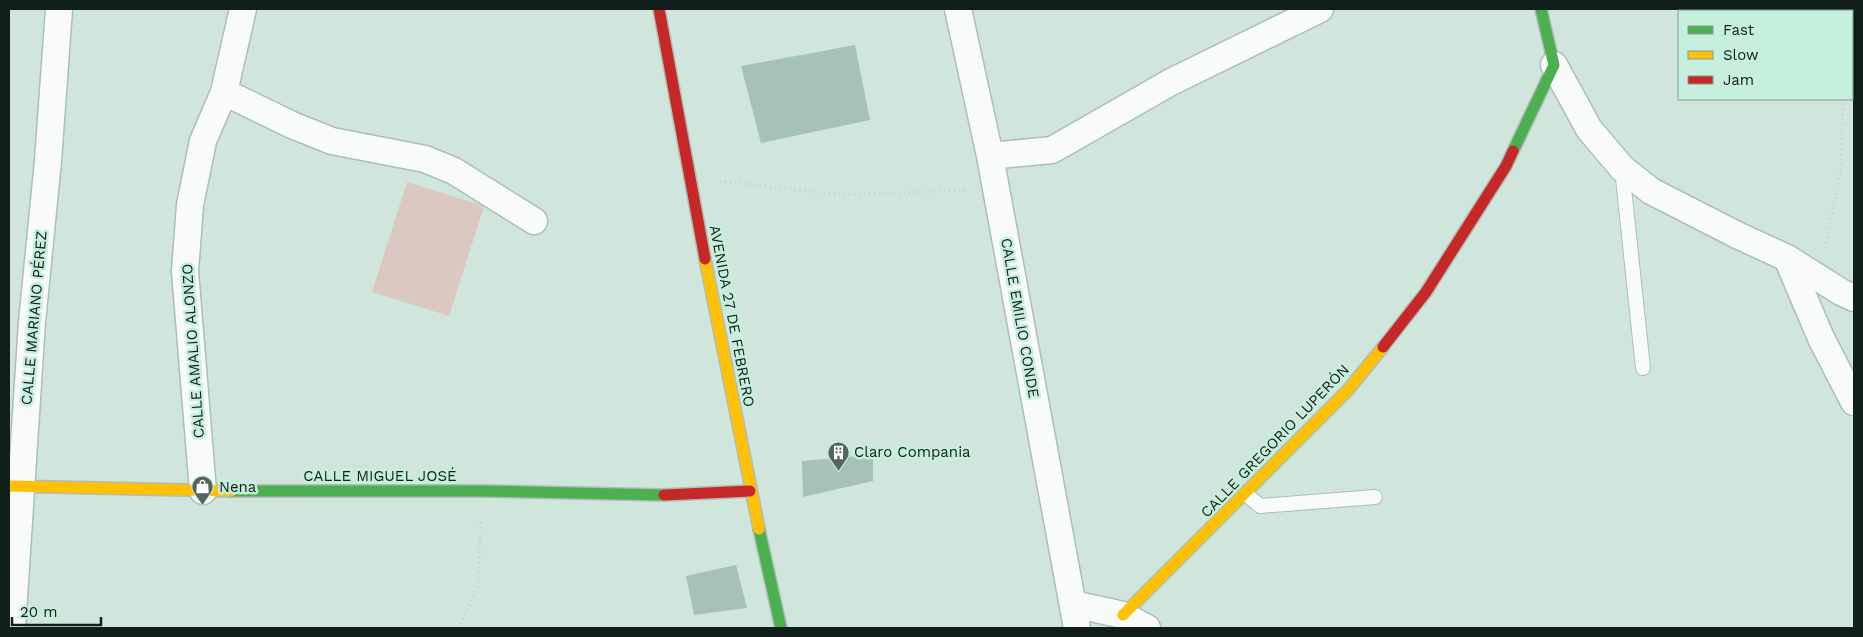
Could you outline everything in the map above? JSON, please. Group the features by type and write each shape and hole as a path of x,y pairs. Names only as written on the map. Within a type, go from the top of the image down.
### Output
{"street":[{"name":"CALLE MARIANO PÉREZ","path":"12,628 15,486 48,162 59,9"},
{"name":"CALLE AMALIO ALONZO","path":"202,491 185,270 190,205 203,141 224,92 243,9"},
{"name":"AVENIDA 27 DE FEBRERO","path":"659,9 750,491 781,628"},
{"name":"CALLE EMILIO CONDE","path":"958,9 990,156 1075,616"},
{"path":"990,156 1052,150 1171,82 1320,9"},
{"path":"1541,9 1554,65 1589,129 1622,168 1651,191 1737,235 1788,258 1841,292 1854,298"},
{"name":"CALLE GREGORIO LUPERÓN","path":"1123,615 1348,390 1426,292 1506,166 1554,65"},
{"path":"224,92 292,125 332,141 416,157 454,171 534,221"},
{"path":"1788,258 1821,338 1854,402"},
{"name":"CALLE MIGUEL JOSÉ","path":"15,486 202,491 483,491 673,495 750,491"},
{"path":"1075,616 1123,615 1146,628"}],"lane":[{"path":"1622,168 1643,368"},
{"path":"1246,494 1260,506 1375,497"}],"path":[{"path":"1818,278 1841,169 1843,100"},
{"path":"690,178 843,195 996,189"},
{"path":"458,628 478,587 483,491"}],"shaded area":[{"path":"407,182 484,206 449,316 372,292"}],"building":[{"path":"855,45 870,120 761,143 741,66"},
{"name":"Claro Compania","path":"873,455 873,481 803,497 802,461"},
{"path":"736,565 747,608 694,615 686,576"}],"traffic: fast":[{"path":"1513,151 1554,65 1541,9"},
{"path":"231,491 483,491 664,495"},
{"path":"759,529 781,628"}],"traffic: slow":[{"path":"705,259 759,529"},
{"path":"1123,615 1348,390 1383,347"},
{"path":"9,486 231,491"}],"traffic: jam":[{"path":"659,9 705,259"},
{"path":"1383,347 1426,292 1506,166 1513,151"},
{"path":"664,495 750,491"}],"place":[{"name":"Claro Compania","path":"838,471"},
{"name":"Nena","path":"203,506"}]}
